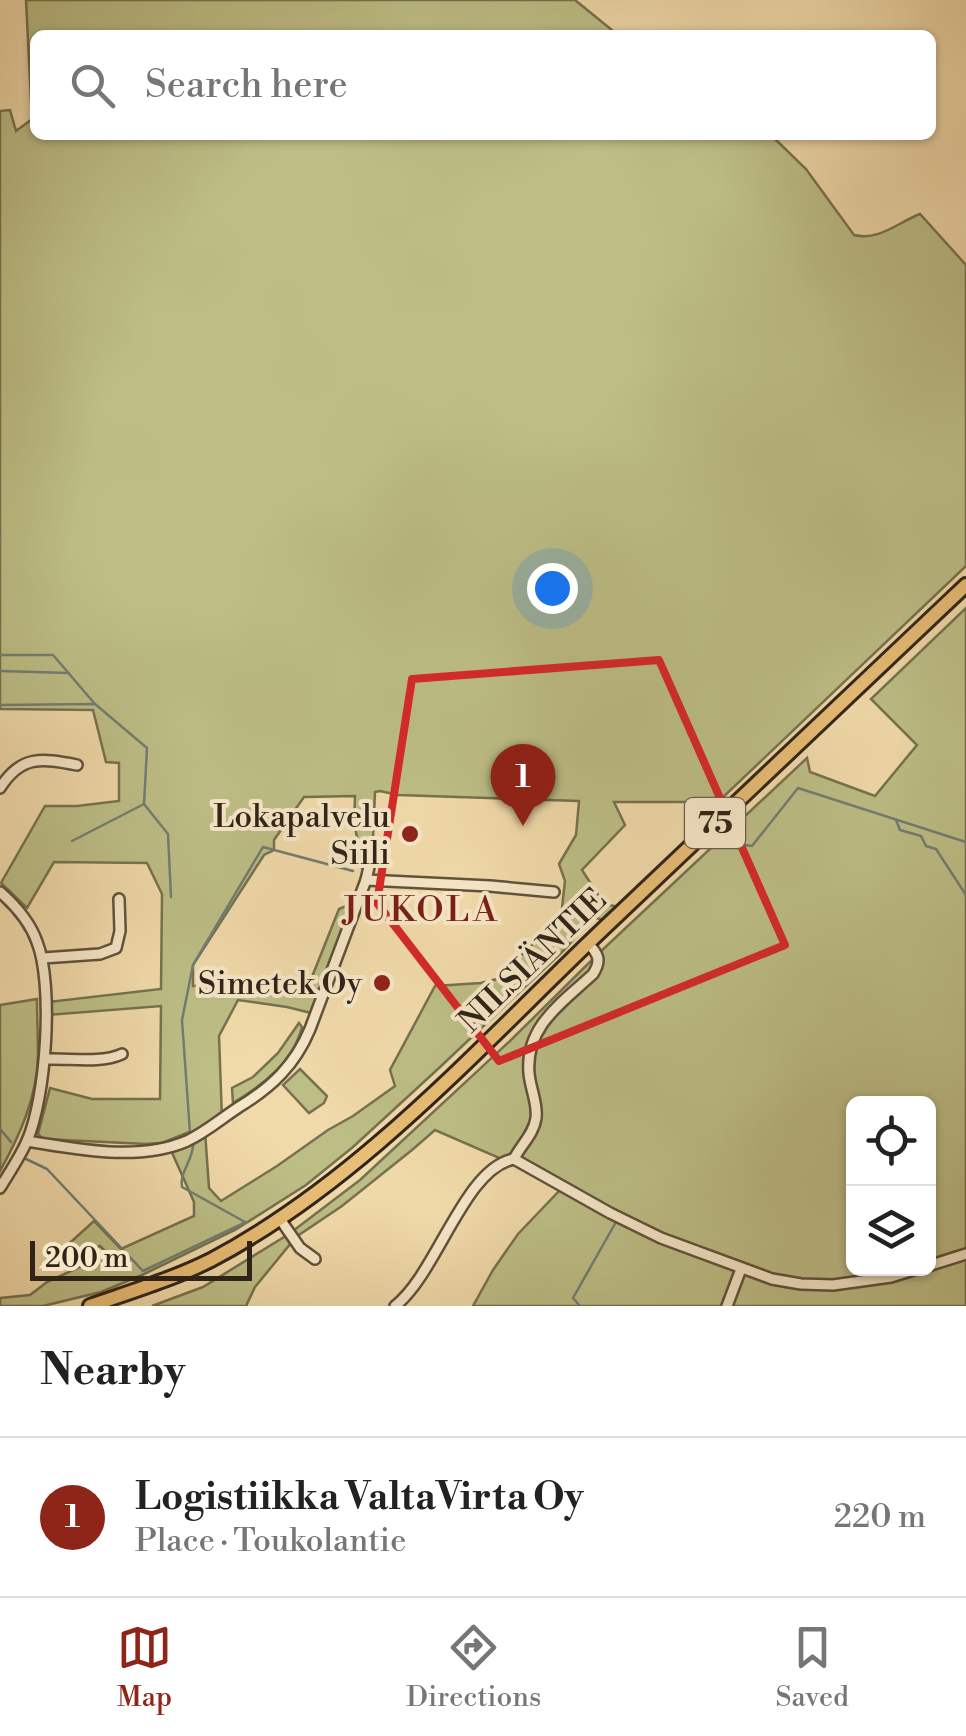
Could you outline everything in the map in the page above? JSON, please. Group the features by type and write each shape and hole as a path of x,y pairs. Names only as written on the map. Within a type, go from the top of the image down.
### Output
{"main road":[{"name":"NILSIÄNTIE","path":"90,1306 207,1262 303,1204 358,1161 966,586"}],"street":[{"path":"1,785 26,762 77,764"},
{"path":"27,1141 108,1152 170,1148 263,1093 302,1049 361,900 368,867 360,856"},
{"path":"366,880 554,892"},
{"path":"0,892 24,918 42,958 45,1059 38,1111 27,1141 0,1188"},
{"path":"42,958 100,954 116,948 119,898"},
{"path":"395,1306 418,1282 470,1194 498,1165 514,1159 534,1127 537,1116 528,1054 542,1021 600,964 598,954 588,943"},
{"path":"45,1059 118,1058 122,1054"},
{"path":"514,1159 661,1238 772,1279 833,1286 894,1276"},
{"path":"280,1219 300,1248 315,1259"},
{"path":"936,1263 966,1254"},
{"path":"728,1306 741,1269"}],"highlighted area":[{"path":"659,660 785,945 499,1061 377,903 412,679"}],"green space":[{"path":"26,0 575,0 612,30 30,30 30,80"},
{"path":"10,110 16,131 30,121 30,140 776,140 806,169 854,235 872,236 920,214 966,265 966,566 698,821 692,814 702,808 703,802 614,802 625,825 582,870 604,904 625,908 610,923 594,917 439,1068 306,1185 235,1230 142,1275 101,1292 43,1306 0,1306 0,1298 30,1295 47,1282 108,1254 100,1246 47,1267 94,1221 121,1249 194,1216 194,1202 170,1148 192,1138 189,1132 162,1143 146,1144 43,1139 38,1134 50,1088 92,1099 160,1099 161,1006 48,1015 48,1002 161,989 162,894 147,863 54,862 27,908 1,883 45,806 119,801 119,763 106,762 93,710 0,709 0,111","holes":["375,792 579,801 576,835 559,864 565,881 561,917 497,979 435,986 390,1070 395,1086 221,1201 209,1188 205,1131 222,1119 219,1036 238,1000 311,1013 351,908 339,909 306,992 298,996 235,986 193,986 193,965 264,855 274,850 274,840 304,797 355,796 354,824 359,846 366,847 373,839"]},
{"path":"966,608 966,1306 473,1306 518,1234 561,1189 680,1245 514,1159 506,1161 435,1130 342,1206 296,1237 255,1287 246,1306 152,1306 203,1287 289,1234 360,1180 807,758 810,772 875,796 917,745 871,699"},
{"path":"37,999 38,1056 31,1101 0,1171 0,1005"},
{"path":"299,1023 302,1027 298,1040 284,1062 233,1103 232,1088 253,1077 278,1053"},
{"path":"300,1069 327,1096 324,1103 309,1113 283,1085"}],"waterway":[{"path":"0,537 0,542"},
{"path":"0,655 53,655 95,704"},
{"path":"0,671 69,673"},
{"path":"0,705 95,704 147,748 144,804 72,841"},
{"path":"731,843 752,846 798,788 966,842"},
{"path":"144,804 168,834 171,897"},
{"path":"896,820 900,830 921,836 926,846 936,849 966,895"},
{"path":"190,1133 182,1020 193,965 263,847 353,871"},
{"path":"0,1129 11,1142"},
{"path":"193,1145 182,1187 245,1222"},
{"path":"24,1158 47,1169 143,1271 246,1222"},
{"path":"580,1306 573,1298 616,1222"}],"place":[{"name":"Logistiikka ValtaVirta Oy","path":"523,826"},
{"name":"Lokapalvelu Siili","path":"410,834"},
{"name":"Simetek Oy","path":"382,983"}],"district":[{"name":"JUKOLA","path":"421,909"}]}
